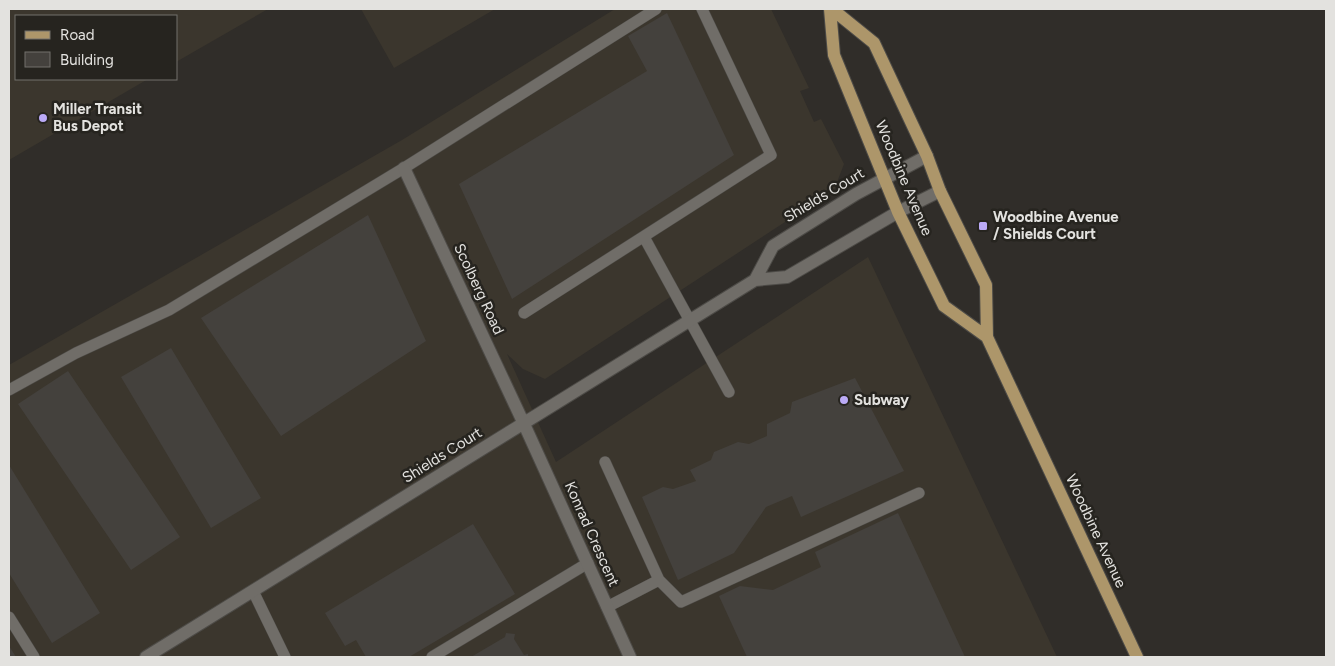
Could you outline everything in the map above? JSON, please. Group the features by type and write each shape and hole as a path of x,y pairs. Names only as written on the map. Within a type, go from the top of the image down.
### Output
{"main road":[{"name":"Woodbine Avenue","path":"831,9 874,43 940,191 986,286 987,337 1137,657"},
{"name":"Woodbine Avenue","path":"831,9 834,55 898,212 944,306 987,337"}],"street":[{"name":"Shields Court","path":"756,280 773,246 885,178 926,156"},
{"name":"Scolberg Road","path":"404,168 524,424"},
{"name":"Shields Court","path":"146,657 756,280 787,277 898,212 940,191"},
{"name":"Konrad Crescent","path":"524,424 630,657"}],"lane":[{"path":"9,390 76,353 169,310 404,168 656,9"},
{"path":"524,313 771,155 702,9"},
{"path":"644,237 729,392"},
{"path":"604,462 659,580 681,602 919,493"},
{"path":"432,657 588,563"},
{"path":"607,606 659,580"},
{"path":"253,591 285,657"},
{"path":"9,617 34,657"}],"shaded area":[{"name":"Miller Transit Bus Depot","path":"9,9 268,9 178,61 178,15 15,15 15,80 146,80 9,160"},
{"path":"361,9 495,9 394,68"},
{"path":"615,9 771,9 809,88 800,91 814,122 821,119 844,164 834,190 545,379 523,369 507,354 556,462 868,257 1057,657 9,657 9,365 402,140"}],"building":[{"path":"667,13 734,155 512,299 459,184 647,71 628,36"},
{"path":"368,215 426,341 281,436 201,318"},
{"path":"171,348 261,498 211,528 121,377"},
{"path":"68,371 180,537 131,570 18,404"},
{"path":"855,378 904,471 801,517 792,496 766,507 734,553 678,580 642,497 663,487 673,489 696,481 690,470 711,460 714,452 738,442 749,444 767,436 767,424 790,413 792,402"},
{"path":"9,465 100,613 52,643 9,573"},
{"path":"898,513 965,657 747,657 719,596 740,586 773,590 821,567 815,552"},
{"path":"473,524 515,594 409,657 366,657 356,640 345,646 325,613"},
{"path":"506,633 515,634 514,639 524,655 528,654 528,657 471,657 505,637"},
{"path":"9,646 16,657 9,657"}],"place":[{"name":"Miller Transit Bus Depot","path":"43,118"},
{"name":"Woodbine Avenue / Shields Court","path":"983,226"},
{"name":"Subway","path":"844,400"}]}
